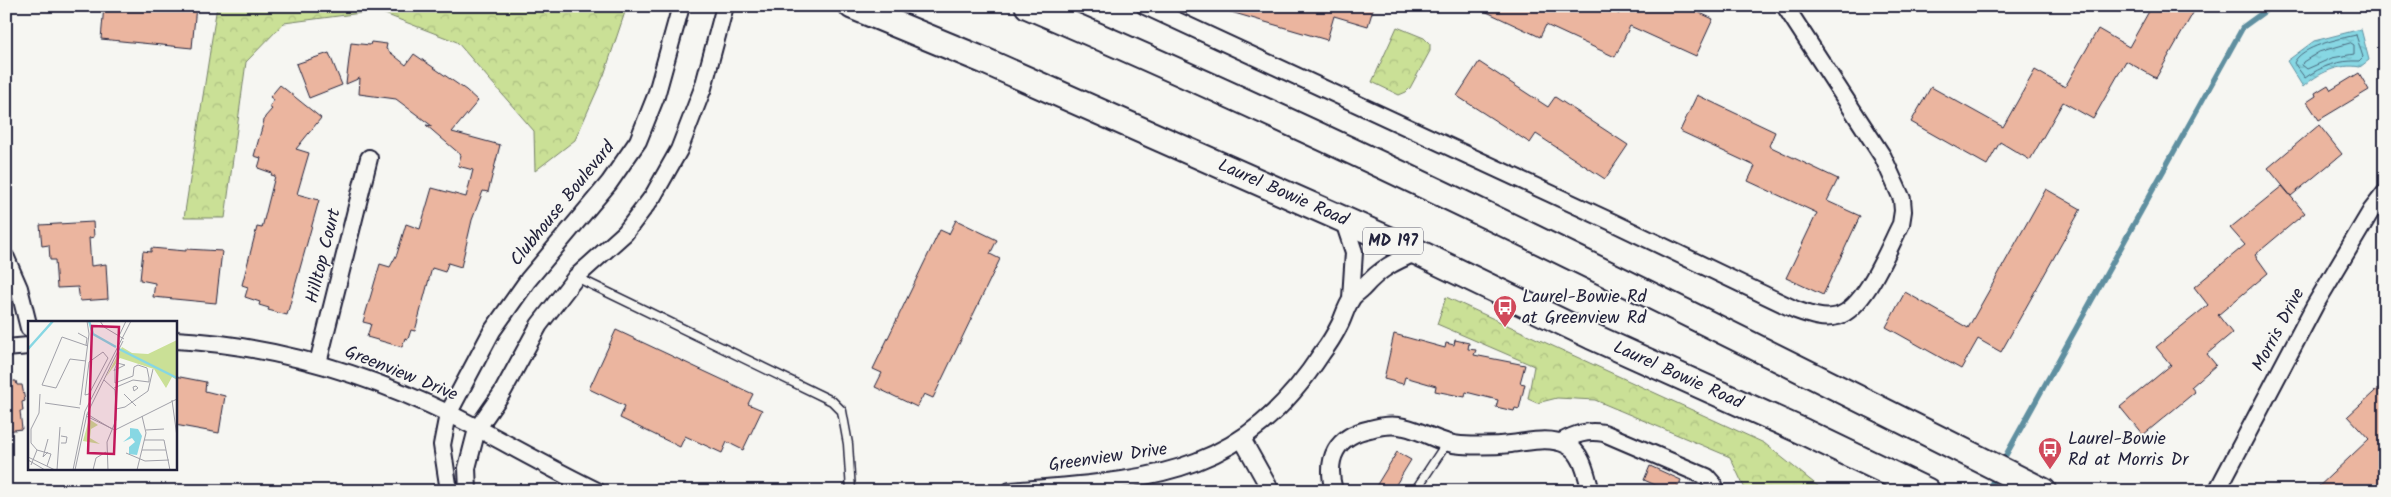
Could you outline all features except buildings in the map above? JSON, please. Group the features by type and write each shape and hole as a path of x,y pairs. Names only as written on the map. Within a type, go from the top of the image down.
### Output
{"main road":[{"name":"Laurel Bowie Road","path":"852,6 985,61 1417,252 1591,336 1804,432 1926,491"},
{"path":"1028,6 1309,130 1617,279 2043,491"}],"street":[{"name":"Clubhouse Boulevard","path":"449,491 442,445 448,414 492,331 528,280 609,183 638,141 656,96 681,6"},
{"path":"468,491 467,468 477,429 502,392 539,324 576,277 625,233 652,196 680,150 703,88 725,6"},
{"path":"1145,6 1796,310 1818,317 1837,316 1854,306 1865,293 1901,224 1902,199 1883,157 1785,6"},
{"name":"Hilltop Court","path":"318,363 370,158"},
{"name":"Morris Drive","path":"2217,491 2315,304 2371,211 2385,193"},
{"path":"1343,219 1354,252 1355,266 1351,298"},
{"name":"Greenview Drive","path":"1010,491 1101,483 1156,474 1205,459 1242,439 1288,400 1304,380 1340,324 1351,298 1387,265 1417,252"},
{"path":"6,258 19,288 28,324"},
{"name":"Greenview Drive","path":"176,340 248,347 318,363 448,414 597,491"},
{"path":"6,348 28,346"},
{"path":"1334,491 1330,477 1334,453 1348,437 1362,430 1402,426 1446,444 1484,446 1537,440 1561,442 1575,451 1580,459 1591,491"},
{"path":"1561,442 1579,433 1589,431 1604,434 1708,478 1714,485 1715,491"},
{"path":"1242,439 1271,491"}],"lane":[{"path":"576,277 832,401 842,411 848,444 851,491"},
{"path":"1415,491 1446,444"}],"green space":[{"path":"217,6 627,6 604,75 575,140 535,171 534,131 457,42 377,11 284,23 246,62 225,218 184,218"},
{"path":"1397,27 1424,38 1430,44 1430,51 1410,88 1399,95 1372,82"},
{"path":"1446,297 1764,443 1824,491 1746,491 1730,457 1595,400 1557,398 1537,403 1528,399 1534,366 1437,324"}],"water":[{"path":"2361,29 2369,60 2360,67 2344,66 2329,70 2315,77 2303,87 2287,61 2314,41"}],"waterway":[{"path":"2001,464 2243,27 2272,6"},
{"path":"1988,491 1996,475"}],"place":[{"name":"Laurel-Bowie Rd at Greenview Rd","path":"1505,328"},
{"name":"Laurel-Bowie Rd at Morris Dr","path":"2050,470"}]}
